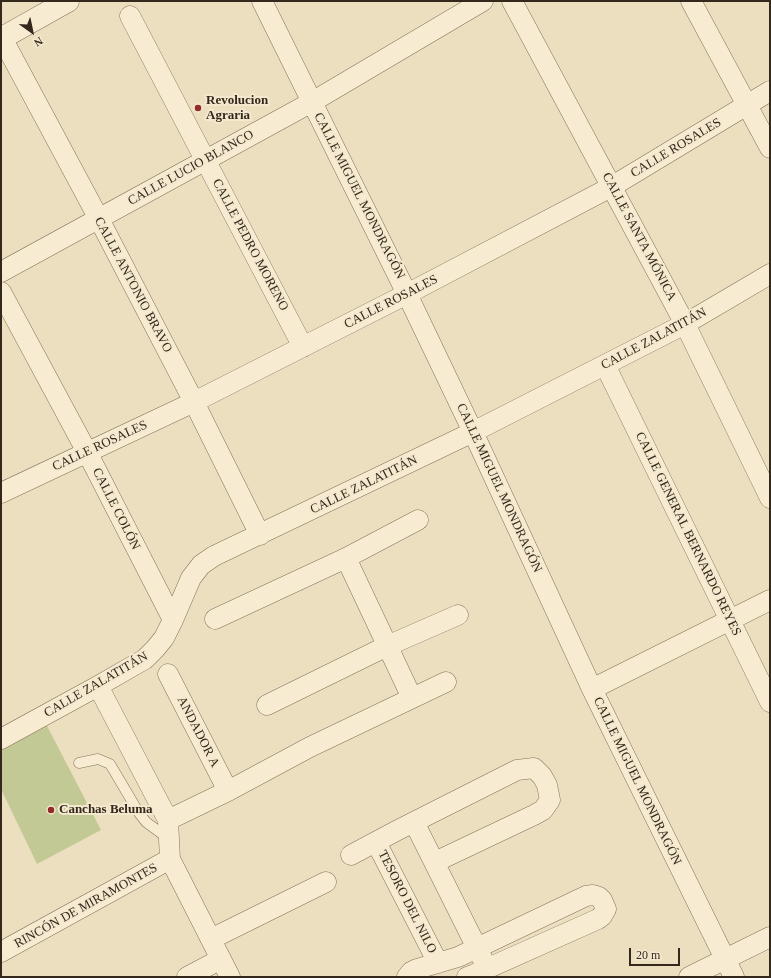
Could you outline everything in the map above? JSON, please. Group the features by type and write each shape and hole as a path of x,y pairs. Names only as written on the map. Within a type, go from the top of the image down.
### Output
{"street":[{"path":"1,38 68,1"},
{"name":"CALLE MIGUEL MONDRAGÓN","path":"262,1 408,294 592,689 734,977"},
{"name":"CALLE LUCIO BLANCO","path":"1,272 312,102 483,1"},
{"name":"CALLE SANTA MÓNICA","path":"512,1 685,324 770,498"},
{"path":"691,1 770,148"},
{"name":"CALLE PEDRO MORENO","path":"130,16 303,347"},
{"name":"CALLE ANTONIO BRAVO","path":"1,38 99,219 194,402 260,535"},
{"name":"CALLE ROSALES","path":"1,493 194,402 408,294 612,187 770,91"},
{"name":"CALLE ZALATITÁN","path":"1,739 98,686 145,658 164,638 190,578 201,565 214,556 473,432 685,324 770,274"},
{"name":"CALLE COLÓN","path":"1,292 87,452 173,620"},
{"name":"CALLE GENERAL BERNARDO REYES","path":"605,365 770,702"},
{"path":"215,619 346,558 418,520"},
{"path":"346,558 412,698"},
{"path":"592,689 770,600"},
{"path":"267,705 387,646 458,615"},
{"name":"ANDADOR A","path":"168,674 228,791"},
{"path":"168,829 228,791 310,747 446,682"},
{"path":"98,686 168,829 170,859 230,977"},
{"name":"TESORO DEL NILO","path":"351,855 517,770 534,768 542,776 547,785 550,800 542,810 435,862"},
{"path":"414,822 478,948 487,969"},
{"name":"TESORO DEL NILO","path":"376,842 438,963"},
{"name":"RINCÓN DE MIRAMONTES","path":"1,952 170,859"},
{"path":"211,939 326,882"},
{"name":"TESORO DEL NILO","path":"407,977 411,972 417,969 458,957 586,896 599,896 605,904 606,909 602,916 467,977"},
{"path":"690,977 770,937"},
{"path":"187,977 221,959"}],"lane":[{"path":"79,763 98,759 110,764 139,813 146,822 168,829"}],"green space":[{"name":"Canchas Beluma","path":"45,722 101,830 37,864 1,789 1,749"}],"place":[{"name":"Revolucion Agraria","path":"198,108"},
{"name":"Canchas Beluma","path":"51,810"}]}
